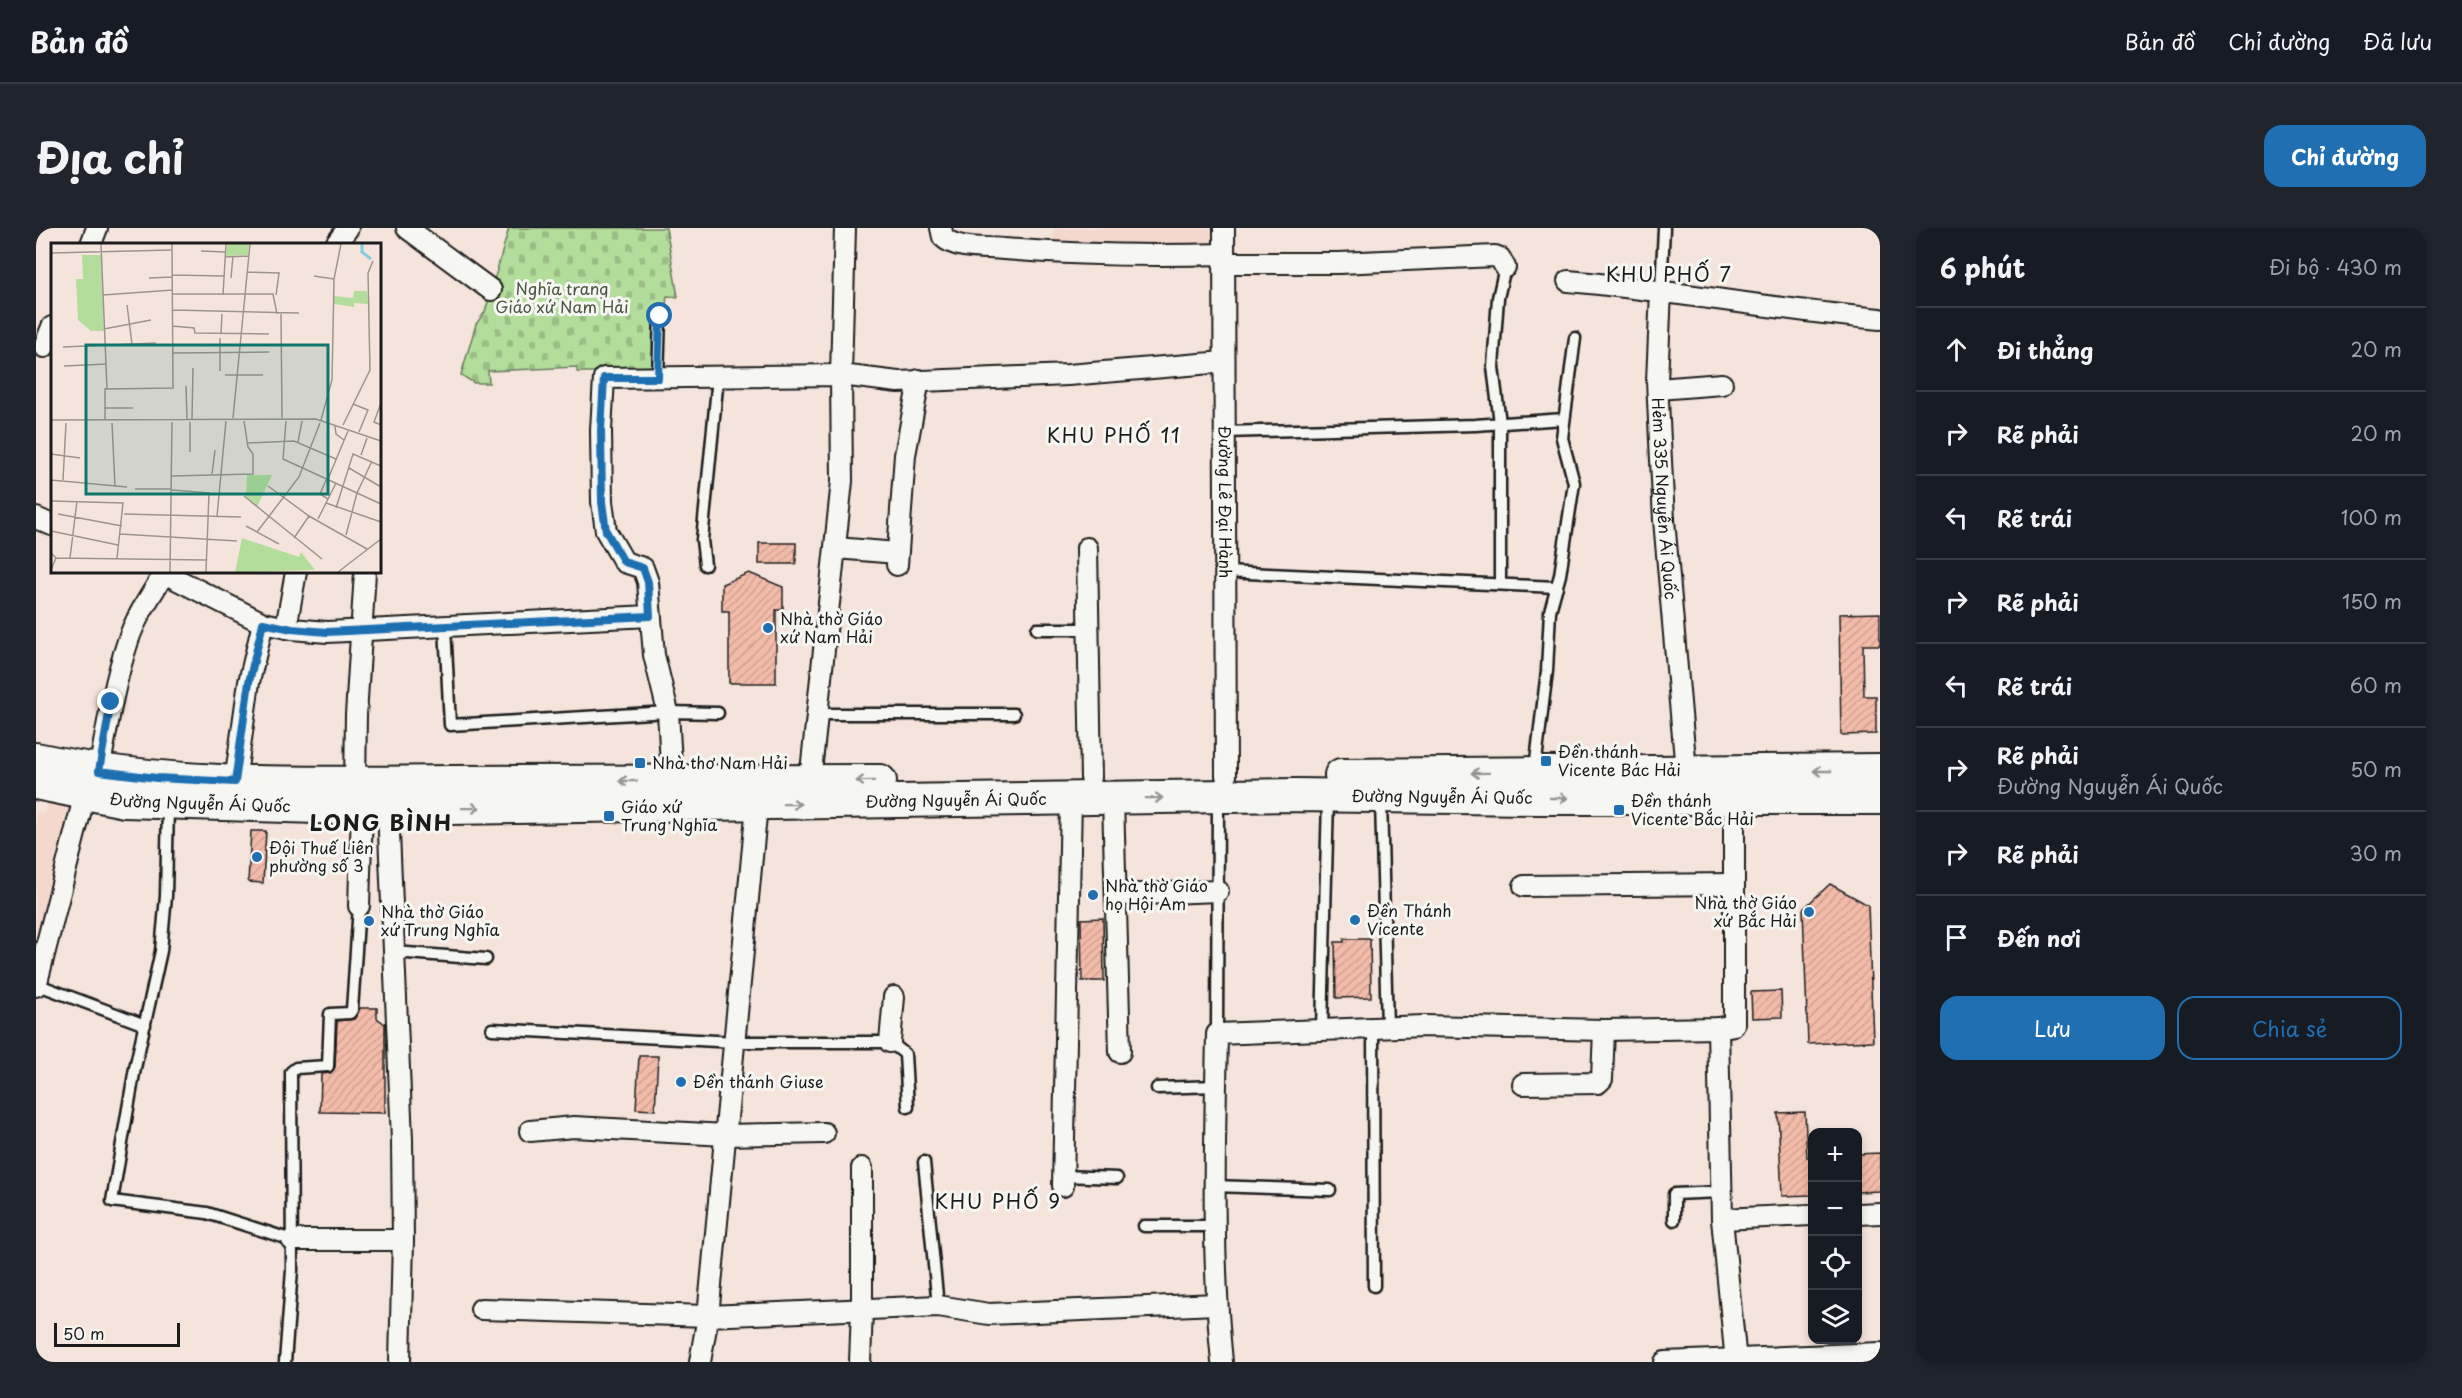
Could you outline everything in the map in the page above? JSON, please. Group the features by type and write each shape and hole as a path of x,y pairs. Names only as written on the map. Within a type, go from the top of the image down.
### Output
{"main road":[{"name":"Đường Nguyễn Ái Quốc","path":"36,759 92,783 125,801 168,803 373,796 672,781 810,782 1092,792"},
{"name":"Đường Nguyễn Ái Quốc","path":"36,783 92,783 157,778 235,782 373,796 758,805 1535,772 1686,771 1734,784 1880,798"},
{"name":"Đường Nguyễn Ái Quốc","path":"1222,786 1328,796 1381,796 1734,784 1880,771"}],"street":[{"path":"91,243 97,228"},
{"path":"337,243 348,228"},
{"path":"407,228 491,290"},
{"path":"810,782 842,481 841,375 845,228"},
{"path":"941,228 943,237 948,242 978,246 1124,256 1339,263 1496,256 1500,258 1505,267"},
{"name":"Đường Lê Đại Hành","path":"1222,786 1225,572 1224,228"},
{"path":"1568,281 1880,319"},
{"name":"Hẻm 335 Nguyễn Ái Quốc","path":"1661,291 1658,389 1664,520 1686,771"},
{"path":"44,347 51,330"},
{"path":"672,781 668,712 654,655 648,582 643,568 624,562 606,531 602,502 601,430 604,378 841,375 898,382 1068,375 1224,362"},
{"path":"836,548 897,559 905,455 919,380"},
{"path":"1658,389 1722,384"},
{"path":"36,518 51,525"},
{"path":"1064,1181 1092,792 1087,548"},
{"path":"36,985 92,783 128,639 163,573"},
{"path":"166,573 263,623 327,632 650,616"},
{"path":"286,628 296,573"},
{"path":"365,573 356,716 373,796 394,952 402,1140 403,1240 400,1362"},
{"path":"235,782 249,682 263,623"},
{"path":"1222,1362 1216,1304 1214,1186 1217,1034 1424,1026 1604,1030 1718,1028 1734,1025 1734,784"},
{"path":"1092,792 1117,895 1120,1052"},
{"path":"359,906 373,796"},
{"path":"700,1362 708,1316 758,805"},
{"path":"1524,886 1733,884"},
{"path":"1117,895 1218,891"},
{"path":"890,1042 894,997"},
{"path":"1718,1028 1722,1219 1736,1360"},
{"path":"1523,1084 1598,1083 1602,1079 1604,1030"},
{"path":"530,1131 574,1127 726,1135 824,1134"},
{"path":"860,1362 862,1168"},
{"path":"1862,1214 1880,1213"},
{"path":"1722,1219 1808,1215"},
{"path":"292,1240 403,1240"},
{"path":"481,1309 708,1316 938,1306 989,1314 1216,1304"},
{"path":"1665,1362 1880,1353"}],"lane":[{"name":"Hẻm 335 Nguyễn Ái Quốc","path":"1661,291 1664,228"},
{"path":"1500,584 1500,423 1493,367 1498,298 1505,267"},
{"path":"658,378 660,316"},
{"path":"1535,772 1547,671 1550,611 1557,586 1574,483 1562,438 1575,338"},
{"path":"705,565 702,540 718,376"},
{"path":"1224,432 1564,419"},
{"path":"1225,572 1557,586"},
{"path":"445,626 450,725 668,712 718,713"},
{"path":"1037,629 1089,629"},
{"path":"818,714 1014,714"},
{"path":"1217,1034 1218,891 1222,786"},
{"path":"1322,1029 1328,796"},
{"path":"1374,1286 1380,1027 1381,796"},
{"path":"168,803 166,896 161,951 135,1068 111,1205 207,1213 292,1240"},
{"path":"285,1362 292,1240 291,1072 296,1068 328,1066 330,1014 350,1013 352,1010 359,906"},
{"path":"394,952 486,959"},
{"path":"36,985 145,1025"},
{"path":"492,1029 735,1042 890,1042 905,1054 908,1107"},
{"path":"1157,1088 1216,1086"},
{"path":"924,1162 938,1306"},
{"path":"1064,1181 1117,1178"},
{"path":"1214,1186 1330,1190"},
{"path":"1674,1220 1674,1194 1721,1192"},
{"path":"1144,1226 1215,1226"}],"shaded area":[{"path":"1053,228 1218,228 1218,248 1052,246"},
{"path":"49,797 76,803 36,950 36,812 45,814"}],"green space":[{"name":"Nghĩa trang Giáo xứ Nam Hải","path":"509,228 666,228 678,297 667,296 666,304 653,313 653,372 577,372 577,367 488,371 489,383 474,383 461,375 476,324 485,312"}],"building":[{"path":"759,543 796,543 796,564 759,564"},
{"path":"749,573 783,587 783,610 776,610 776,683 729,683 729,611 722,611 722,584"},
{"path":"1880,613 1880,645 1863,645 1864,696 1876,696 1876,734 1841,735 1839,614"},
{"name":"Đội Thuế Liên phường số 3","path":"251,831 266,831 263,883 248,882"},
{"path":"1830,884 1868,905 1873,1041 1808,1044 1803,909"},
{"path":"1103,918 1104,981 1082,981 1081,919"},
{"path":"1344,939 1370,939 1371,997 1336,998 1335,942 1344,942"},
{"path":"1781,991 1782,1017 1752,1018 1751,992"},
{"path":"360,1008 377,1008 377,1018 385,1024 385,1113 320,1112 321,1074 331,1073 335,1067 337,1021 354,1019"},
{"path":"639,1056 658,1056 655,1110 636,1109"},
{"path":"1805,1112 1808,1195 1782,1196 1778,1113"},
{"path":"1880,1153 1880,1191 1862,1192 1862,1154"}],"place":[{"name":"Nhà thờ Giáo xứ Nam Hải","path":"768,628"},
{"name":"Đền thánh Vicente Bác Hải","path":"1546,761"},
{"name":"Nhà thơ Nam Hải","path":"640,763"},
{"name":"Đền thánh Vicente Bắc Hải","path":"1619,810"},
{"name":"Giáo xứ Trung Nghĩa","path":"609,816"},
{"name":"Đội Thuế Liên phường số 3","path":"257,857"},
{"name":"Nhà thờ Giáo họ Hội Am","path":"1093,895"},
{"name":"Nhà thờ Giáo xứ Bắc Hải","path":"1809,912"},
{"name":"Đền Thánh Vicente","path":"1355,920"},
{"name":"Nhà thờ Giáo xứ Trung Nghĩa","path":"369,921"},
{"name":"Đền thánh Giuse","path":"681,1082"}],"district":[{"name":"KHU PHỐ 7","path":"1669,275"},
{"name":"KHU PHỐ 11","path":"1114,436"},
{"name":"LONG BÌNH","path":"381,823"},
{"name":"KHU PHỐ 9","path":"998,1202"}],"route":[{"path":"111,702 99,771 157,778 235,782 253,658 263,623 292,629 327,632 650,616 648,582 643,568 624,562 606,531 602,502 601,430 604,378 658,378 660,316"}]}
